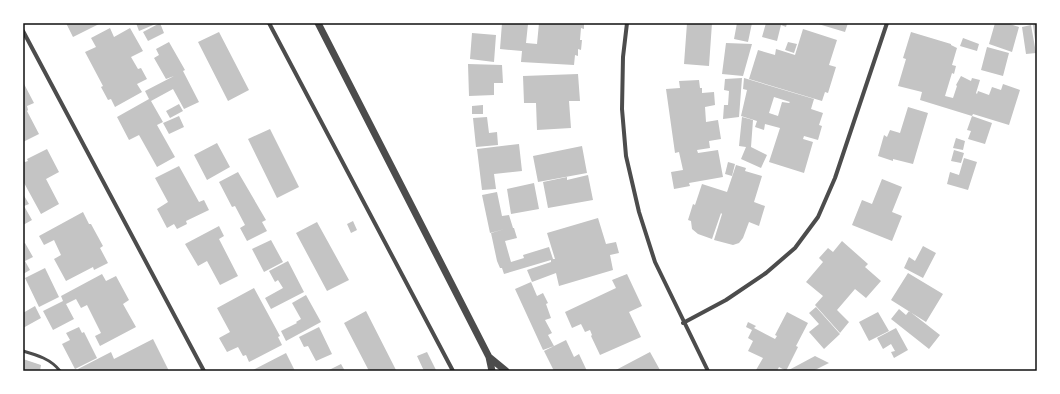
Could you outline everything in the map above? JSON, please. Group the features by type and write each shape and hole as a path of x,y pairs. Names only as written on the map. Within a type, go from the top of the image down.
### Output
{"street":[{"path":"269,23 453,371"},
{"path":"318,23 489,357 492,371"},
{"path":"627,23 623,57 622,109 626,156 639,212 655,262 683,323 708,371"},
{"path":"683,323 726,300 766,272 795,248 818,217 835,178 887,23"},
{"path":"23,31 204,371"},
{"path":"489,357 506,371"}],"lane":[{"path":"23,351 52,362 60,371"}],"building":[{"path":"66,23 101,23 73,37"},
{"path":"136,23 158,23 139,31"},
{"path":"160,23 164,33 148,41 143,32"},
{"path":"502,23 528,24 526,43 537,44 539,23 584,23 584,29 581,28 581,50 578,49 578,56 575,55 574,65 521,62 522,51 500,49"},
{"path":"687,23 712,23 709,66 684,64"},
{"path":"737,23 752,23 748,42 734,39"},
{"path":"766,23 787,23 786,27 781,25 777,41 762,37"},
{"path":"815,23 848,23 845,32"},
{"path":"995,23 1007,23 1019,27 1012,52 989,44"},
{"path":"1037,23 1037,47 1036,47 1033,25"},
{"path":"1031,25 1036,53 1026,54 1022,27"},
{"path":"110,28 114,37 130,28 143,51 131,57 138,69 141,68 147,79 137,84 142,92 115,107 111,99 108,100 101,87 103,86 85,52 96,47 91,38"},
{"path":"803,29 837,40 829,65 836,67 828,93 825,92 822,101 749,79 758,50 775,55 776,49 795,55"},
{"path":"219,32 249,90 228,101 198,42"},
{"path":"911,32 951,44 957,48 952,65 956,66 954,74 952,73 945,96 953,98 956,85 961,76 971,81 972,78 980,80 977,94 978,91 989,95 992,87 1001,90 1003,84 1020,90 1009,125 973,114 972,116 920,100 922,92 898,86 906,59 903,58"},
{"path":"472,33 496,35 494,62 470,59"},
{"path":"963,38 979,44 977,51 960,46"},
{"path":"169,42 185,70 183,71 199,102 184,109 173,89 151,101 163,122 157,125 175,157 157,167 139,135 129,140 117,117 149,99 145,91 174,76 166,79 154,58 159,55 156,49"},
{"path":"788,42 797,44 794,53 785,50"},
{"path":"726,43 752,44 743,76 722,74"},
{"path":"987,47 1009,53 1003,76 981,70"},
{"path":"468,64 502,65 503,83 494,83 494,95 469,96"},
{"path":"578,74 580,101 569,101 571,128 537,130 536,103 524,103 523,76"},
{"path":"742,78 739,117 723,119 724,105 728,105 729,91 724,90 725,79"},
{"path":"744,78 814,99 811,109 823,113 819,125 822,126 818,140 804,136 803,139 813,142 804,173 769,162 780,128 765,124 764,130 755,127 757,121 741,116 747,90 743,89","holes":["774,97 790,102 782,102 778,116 769,113"]},
{"path":"699,80 702,93 714,92 715,105 705,107 706,122 718,120 721,139 709,141 710,148 697,150 698,153 718,150 723,177 689,183 690,186 674,189 671,172 683,170 679,152 675,153 666,89 680,88 679,81"},
{"path":"23,82 34,103 27,106 27,111 39,134 23,142"},
{"path":"179,104 183,111 170,118 166,111"},
{"path":"483,105 483,114 472,114 472,106"},
{"path":"908,107 928,113 913,164 893,159 893,161 878,156 884,135 887,137 890,130 900,133"},
{"path":"179,116 184,127 169,134 163,123"},
{"path":"972,116 992,123 985,144 968,139 971,131 967,130"},
{"path":"487,117 489,133 497,132 498,145 476,147 473,118"},
{"path":"742,117 753,120 751,147 767,155 761,168 741,159 746,147 739,146"},
{"path":"270,129 299,187 277,198 248,139"},
{"path":"956,138 965,141 963,150 953,148"},
{"path":"217,143 230,167 207,180 194,155"},
{"path":"519,144 522,171 494,174 496,189 482,190 477,149"},
{"path":"582,146 587,173 538,182 533,156"},
{"path":"47,149 59,172 46,179 59,204 41,214 23,181 23,159 25,162 28,161 27,159"},
{"path":"954,150 964,153 961,163 951,161"},
{"path":"964,158 977,162 968,190 947,184 950,172 959,175"},
{"path":"728,162 735,164 732,176 725,174"},
{"path":"736,165 746,168 745,171 762,176 754,202 765,206 759,226 749,222 743,238 739,243 733,245 714,240 722,214 721,213 712,239 698,234 692,229 691,221 688,220 702,184 727,192"},
{"path":"179,166 199,202 204,200 209,210 186,221 187,224 177,229 174,224 167,228 157,209 168,202 155,178"},
{"path":"238,172 266,220 262,222 267,231 247,241 240,228 245,225 235,206 232,207 219,182"},
{"path":"588,175 593,200 548,208 543,182 567,177 567,180"},
{"path":"882,179 902,187 892,212 902,216 892,241 852,225 862,200 872,204"},
{"path":"534,183 539,209 511,214 507,189"},
{"path":"497,192 502,216 509,215 517,238 505,241 511,262 524,258 523,255 549,247 553,259 555,259 547,233 598,218 606,244 616,242 619,253 610,255 613,270 559,286 556,273 532,282 527,270 551,262 551,260 504,274 497,261 491,233 505,229 490,233 482,195"},
{"path":"23,194 29,204 24,206 32,220 23,225"},
{"path":"83,212 103,246 100,248 108,263 94,270 93,267 66,281 54,259 61,255 54,240 44,245 39,236"},
{"path":"353,221 357,230 351,233 347,224"},
{"path":"317,222 349,280 327,291 296,233"},
{"path":"219,226 224,236 219,239 238,276 220,285 207,261 198,266 185,244"},
{"path":"271,240 283,262 264,272 252,249"},
{"path":"842,241 868,264 865,267 881,281 866,298 855,289 837,310 849,322 840,333 815,305 823,296 806,282 823,262 819,258 828,248 833,252"},
{"path":"25,243 33,257 25,261 30,270 23,274 23,244"},
{"path":"923,246 936,253 923,278 904,268 909,257 915,261"},
{"path":"288,261 304,292 271,309 265,298 283,288 278,280 275,282 269,271"},
{"path":"45,268 59,297 39,307 25,278"},
{"path":"908,273 943,294 926,322 891,300"},
{"path":"102,274 106,281 116,276 129,300 123,304 136,327 100,346 95,336 101,333 87,305 81,308 76,299 66,304 74,319 53,330 43,311 63,301 61,296"},
{"path":"627,274 642,306 629,312 641,337 600,355 591,336 590,330 585,332 581,324 572,328 565,312 616,288 612,280"},
{"path":"531,282 537,296 543,293 548,303 546,304 551,318 545,320 552,333 548,335 554,346 543,350 515,289"},
{"path":"254,288 280,336 278,337 282,345 249,362 246,355 243,356 238,347 227,352 219,338 230,332 217,308"},
{"path":"306,295 321,322 286,341 281,331 297,323 296,322 301,319 292,303"},
{"path":"35,306 41,318 23,328 23,313"},
{"path":"816,307 840,334 824,349 809,332 819,324 809,313"},
{"path":"899,309 906,315 909,311 940,335 929,349 891,319"},
{"path":"366,311 396,370 369,371 344,323"},
{"path":"787,312 808,323 796,346 798,347 786,371 779,367 777,371 756,370 763,358 748,351 753,341 748,338 752,330 746,327 748,322 756,326 754,328 775,339 777,336 775,335"},
{"path":"878,312 889,331 869,341 859,322"},
{"path":"79,327 82,333 84,332 97,358 75,369 62,344 70,340 66,333"},
{"path":"319,327 332,354 316,361 308,346 304,347 299,337"},
{"path":"896,328 908,350 894,358 891,352 895,351 891,344 883,349 877,338"},
{"path":"153,339 169,371 79,371 78,369 111,352 114,359"},
{"path":"566,340 574,357 579,354 587,371 554,371 544,351"},
{"path":"427,352 436,370 424,371 417,356"},
{"path":"650,352 660,370 614,371"},
{"path":"286,353 295,371 251,371"},
{"path":"815,356 829,363 813,371 787,371"},
{"path":"23,359 41,365 40,371 23,371"},
{"path":"341,364 345,371 327,371"}]}
